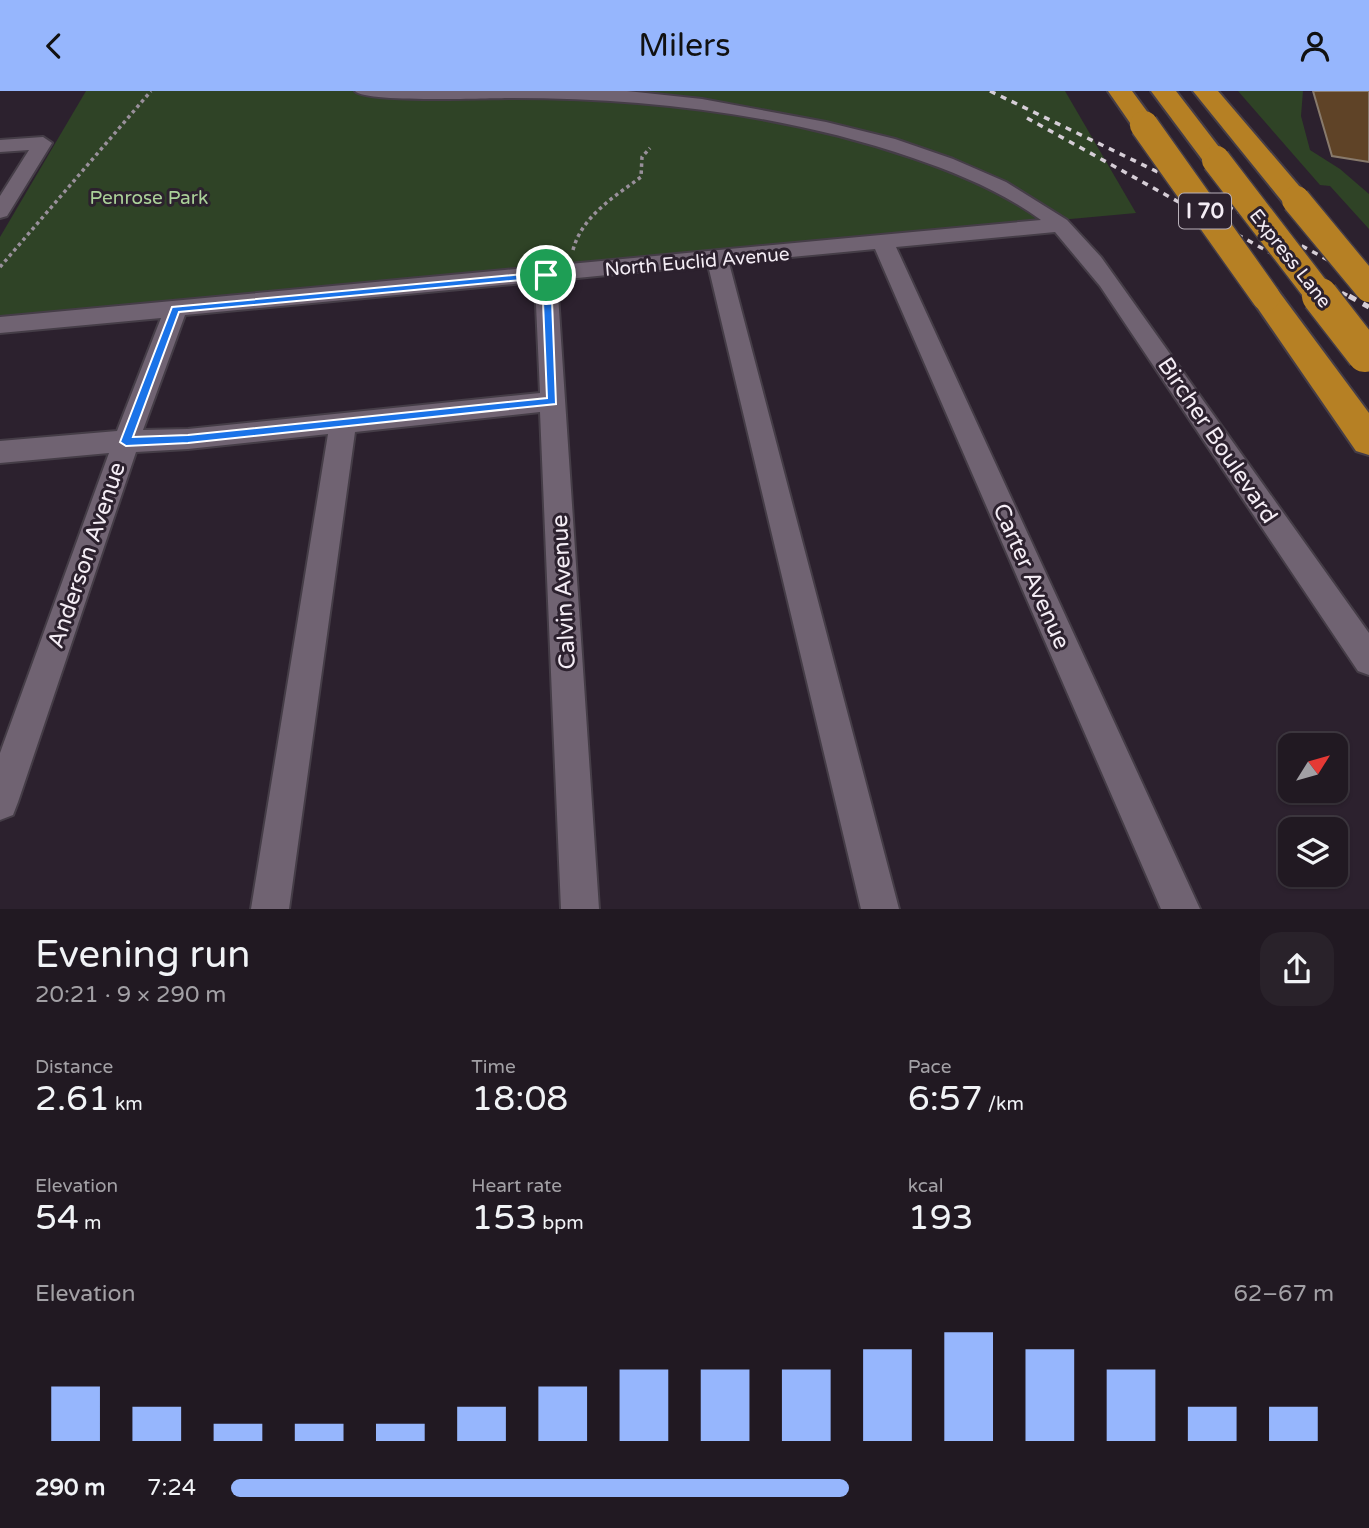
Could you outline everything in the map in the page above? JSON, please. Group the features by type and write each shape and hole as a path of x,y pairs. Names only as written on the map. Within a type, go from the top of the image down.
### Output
{"highway":[{"name":"I 70","path":"1120,91 1369,441"},
{"name":"Express Lane","path":"1163,91 1367,356"},
{"path":"1205,91 1369,288"}],"street":[{"name":"Bircher Boulevard","path":"365,91 596,94 678,102 802,123 905,150 969,173 1018,197 1060,225 1108,281 1369,660"},
{"path":"0,146 43,143 0,212"},
{"name":"North Euclid Avenue","path":"0,325 1060,225"},
{"name":"Carter Avenue","path":"883,243 1181,908"},
{"path":"717,259 880,908"},
{"name":"Calvin Avenue","path":"546,275 580,908"},
{"name":"Anderson Avenue","path":"0,802 126,442 176,309"},
{"path":"0,453 188,439 553,401"},
{"path":"270,908 343,423"}],"path":[{"path":"0,267 151,91"},
{"path":"572,257 575,239 596,213 641,177 640,160 643,153 650,148"}],"green space":[{"name":"Penrose Park","path":"86,91 1065,91 1136,213 0,317 0,237"},
{"path":"1238,91 1303,91 1301,116 1310,150 1340,169 1369,194 1369,229 1330,186 1320,185"}],"building":[{"path":"1313,91 1369,91 1369,162 1332,156"}],"railway":[{"path":"990,91 1224,204 1369,282"},
{"path":"1027,118 1352,298"},
{"path":"1349,296 1369,307"}],"route":[{"path":"546,275 553,401 188,439 126,442 176,309 546,275"}]}
